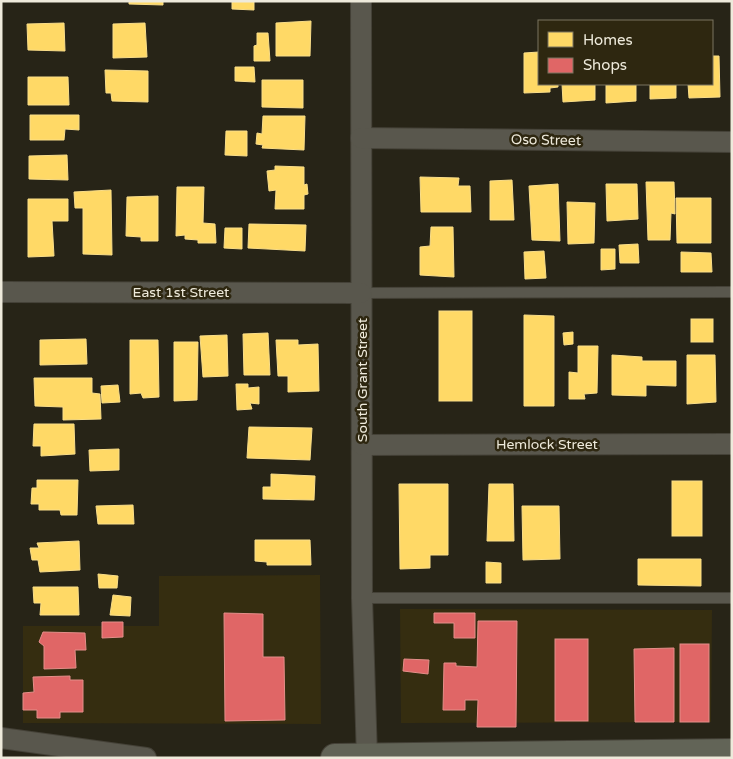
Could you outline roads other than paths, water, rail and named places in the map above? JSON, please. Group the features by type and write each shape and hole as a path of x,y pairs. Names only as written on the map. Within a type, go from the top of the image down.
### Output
{"main road":[{"path":"335,758 732,753"}],"street":[{"name":"South Grant Street","path":"361,1 362,598 367,757"},
{"name":"Oso Street","path":"361,138 732,142"},
{"name":"East 1st Street","path":"1,292 361,293"},
{"name":"Hemlock Street","path":"362,444 732,444"},
{"path":"1,738 146,758"}],"lane":[{"path":"361,293 732,292"},
{"path":"362,598 732,598"}]}
